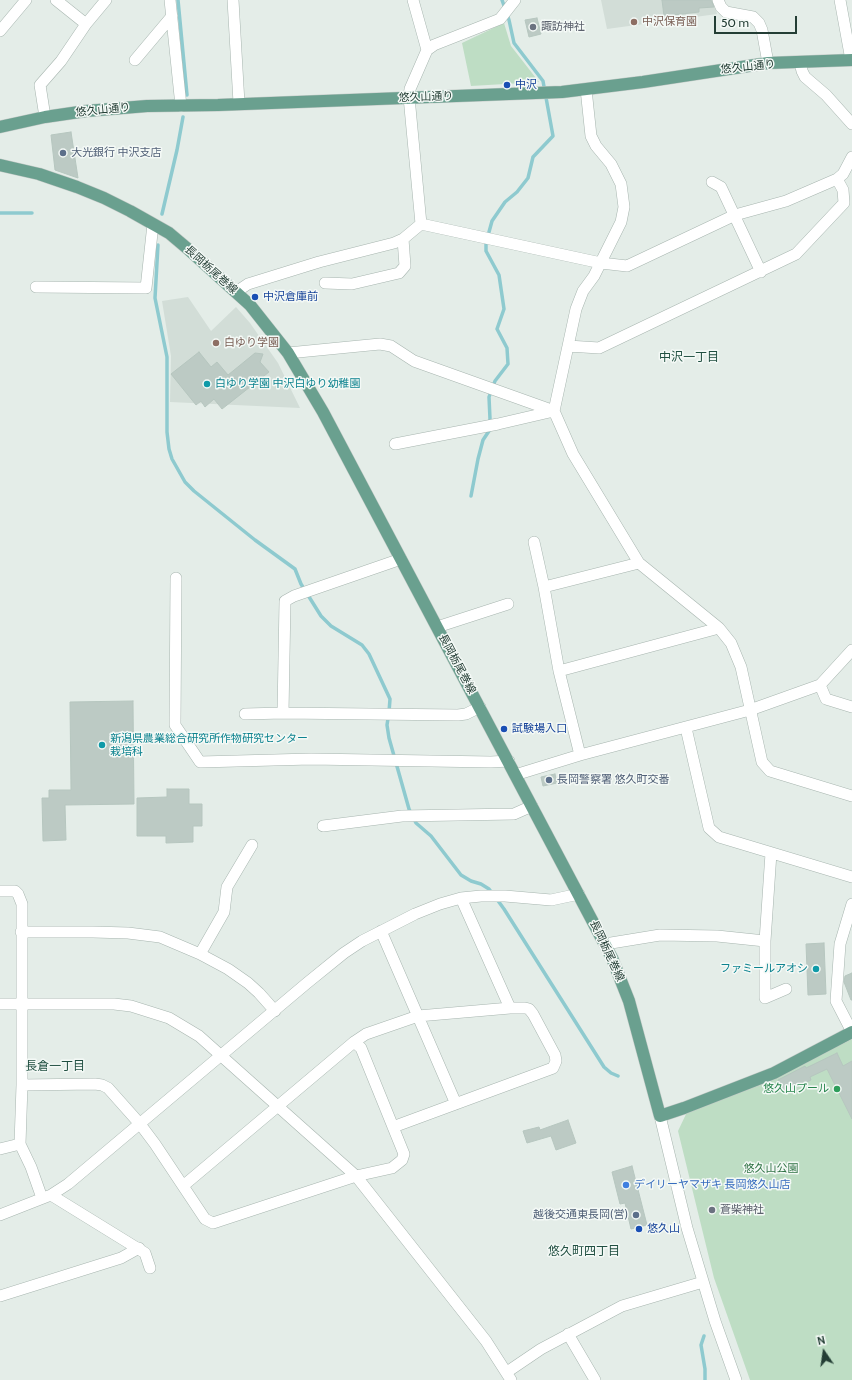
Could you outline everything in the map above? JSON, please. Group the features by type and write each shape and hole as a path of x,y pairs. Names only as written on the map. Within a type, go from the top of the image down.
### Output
{"main road":[{"name":"悠久山通り","path":"0,127 45,117 86,111 147,106 562,92 768,63 852,60"},
{"name":"長岡栃尾巻線","path":"0,165 39,174 77,187 104,198 153,224 178,241 250,305 288,353 323,412 612,958 629,1001 660,1116"},
{"path":"660,1116 774,1073 852,1032"}],"street":[{"path":"0,31 26,0"},
{"path":"56,0 86,24"},
{"path":"45,117 40,85 61,61 86,24 106,0"},
{"path":"170,0 181,106"},
{"path":"233,0 239,103"},
{"path":"413,0 427,50"},
{"path":"421,224 409,97 410,89 427,50 434,45 500,19 515,0"},
{"path":"718,0 721,7 726,12 753,17 759,23 762,30 768,63"},
{"path":"840,0 852,60"},
{"path":"135,60 172,16"},
{"path":"800,63 805,77 826,95 852,124"},
{"path":"586,89 591,136 596,146 611,164 620,184 624,206 621,222 594,276 583,291 576,309 554,410 573,454 639,564 719,628 727,637 742,666 762,762 770,771 852,796"},
{"path":"421,224 601,263 627,266 735,215 786,201 837,179 843,174 852,156"},
{"path":"568,346 599,348 796,254 844,203 843,190 837,179"},
{"path":"712,182 721,187 761,272"},
{"path":"36,286 146,288 153,224"},
{"path":"236,292 248,284 319,262 394,243 403,239 421,224"},
{"path":"325,283 352,284 398,273 405,266 403,239"},
{"path":"288,353 380,344 391,346 414,361 554,410"},
{"path":"395,444 498,424 554,410"},
{"path":"534,542 544,587 559,671 580,755"},
{"path":"283,713 285,601 294,596 401,560"},
{"path":"544,587 639,564"},
{"path":"176,578 175,725 200,762 311,759 509,761"},
{"path":"437,627 508,604"},
{"path":"559,671 719,628"},
{"path":"515,775 580,755 750,710 820,685 852,650"},
{"path":"820,685 826,699 852,707"},
{"path":"245,714 458,715 466,714 480,707"},
{"path":"686,728 710,828 719,837 852,877"},
{"path":"323,826 402,816 514,814 532,806"},
{"path":"200,954 224,912 227,887 252,845"},
{"path":"771,853 765,941 765,998 786,989"},
{"path":"0,891 15,892 18,894 22,904 22,1085 20,1144 46,1196 139,1248 145,1253 150,1268"},
{"path":"0,1215 46,1196 68,1184 344,953 362,941 415,914 440,904 461,898 505,896 551,900 579,894"},
{"path":"461,898 510,1008"},
{"path":"852,904 840,944 836,1001 852,1032"},
{"path":"381,931 456,1104"},
{"path":"21,932 128,933 160,937 200,954 228,969 260,993 275,1011"},
{"path":"605,944 660,935 717,936 765,941"},
{"path":"0,1004 114,1004 136,1007 169,1018 199,1036 356,1176 486,1341 509,1376 541,1348 622,1306 703,1282"},
{"path":"184,1186 354,1042 366,1034 418,1016 510,1008 525,1008 533,1014 555,1056 556,1061 553,1068 393,1127"},
{"path":"22,1085 102,1085 115,1095 140,1124 184,1186 204,1219 213,1223 356,1176 392,1168 402,1160 404,1154 361,1048 354,1042"},
{"path":"660,1116 687,1228 722,1341 736,1380"},
{"path":"0,1149 20,1144"},
{"path":"0,1296 121,1258 139,1248"},
{"path":"568,1334 595,1380"}],"shaded area":[{"name":"中沢保育園","path":"601,0 713,0 717,14 607,29"},
{"name":"白ゆり学園","path":"188,297 211,331 236,307 250,323 278,363 300,408 170,402 171,356 162,301"}],"green space":[{"path":"504,23 511,46 539,82 471,86 462,43"},
{"name":"悠久山公園","path":"852,1039 852,1380 750,1380 714,1278 678,1131 688,1110 760,1085"}],"building":[{"name":"中沢保育園","path":"662,0 711,0 714,7 699,8 699,12 664,16"},
{"name":"諏訪神社","path":"537,18 541,34 529,37 525,20"},
{"name":"大光銀行 中沢支店","path":"71,132 78,178 55,170 51,135"},
{"name":"白ゆり学園 中沢白ゆり幼稚園","path":"199,352 211,367 217,362 228,375 255,353 263,354 260,362 269,372 222,409 214,399 205,407 201,401 196,405 171,374"},
{"name":"新潟県農業総合研究所作物研究センター 栽培科","path":"133,701 134,804 65,805 66,840 43,841 42,798 49,798 49,790 71,790 70,702"},
{"name":"長岡警察署 悠久町交番","path":"555,774 557,783 543,786 541,777"},
{"path":"167,789 189,789 189,804 202,804 202,826 193,826 193,842 166,843 166,836 137,836 137,798 167,797"},
{"name":"ファミールアオシ","path":"824,943 826,994 808,995 806,944"},
{"path":"852,973 851,1000 844,982 845,976"},
{"path":"837,1053 843,1066 852,1061 852,1119 827,1069 810,1077 811,1080 784,1093 778,1080 805,1066 806,1068"},
{"path":"568,1120 576,1143 556,1150 551,1136 527,1143 523,1131 539,1127 540,1130"},
{"name":"デイリーヤマザキ 長岡悠久山店","path":"632,1166 647,1225 631,1229 625,1203 620,1204 612,1172"}],"waterway":[{"path":"178,0 187,95"},
{"path":"471,496 483,440 489,431 489,397 495,381 508,364 507,348 497,329 504,309 499,275 486,251 486,243 492,221 505,202 517,192 528,178 533,157 553,136 543,81 514,43 509,20 502,0"},
{"path":"162,214 183,117"},
{"path":"0,213 32,213"},
{"path":"158,245 155,298 167,357 167,432 172,459 185,482 194,491 255,540 295,569 301,584 321,616 331,626 362,645 369,654 390,699 387,725 389,738 409,809 416,823 431,836 461,875 471,881 481,884 492,893"},
{"path":"496,898 604,1067 611,1073 618,1076"},
{"path":"704,1336 701,1345 705,1369 705,1380"}],"place":[{"name":"中沢保育園","path":"634,22"},
{"name":"諏訪神社","path":"533,27"},
{"name":"中沢","path":"507,85"},
{"name":"大光銀行 中沢支店","path":"63,153"},
{"name":"中沢倉庫前","path":"255,297"},
{"name":"白ゆり学園","path":"216,343"},
{"name":"白ゆり学園 中沢白ゆり幼稚園","path":"207,384"},
{"name":"試験場入口","path":"504,729"},
{"name":"新潟県農業総合研究所作物研究センター 栽培科","path":"102,745"},
{"name":"長岡警察署 悠久町交番","path":"549,780"},
{"name":"ファミールアオシ","path":"816,969"},
{"name":"悠久山プール","path":"837,1089"},
{"name":"デイリーヤマザキ 長岡悠久山店","path":"626,1185"},
{"name":"蒼柴神社","path":"712,1210"},
{"name":"越後交通東長岡(営)","path":"636,1215"},
{"name":"悠久山","path":"639,1229"}],"district":[{"name":"中沢一丁目","path":"689,357"},
{"name":"長倉一丁目","path":"55,1066"},
{"name":"悠久町四丁目","path":"584,1251"}]}
